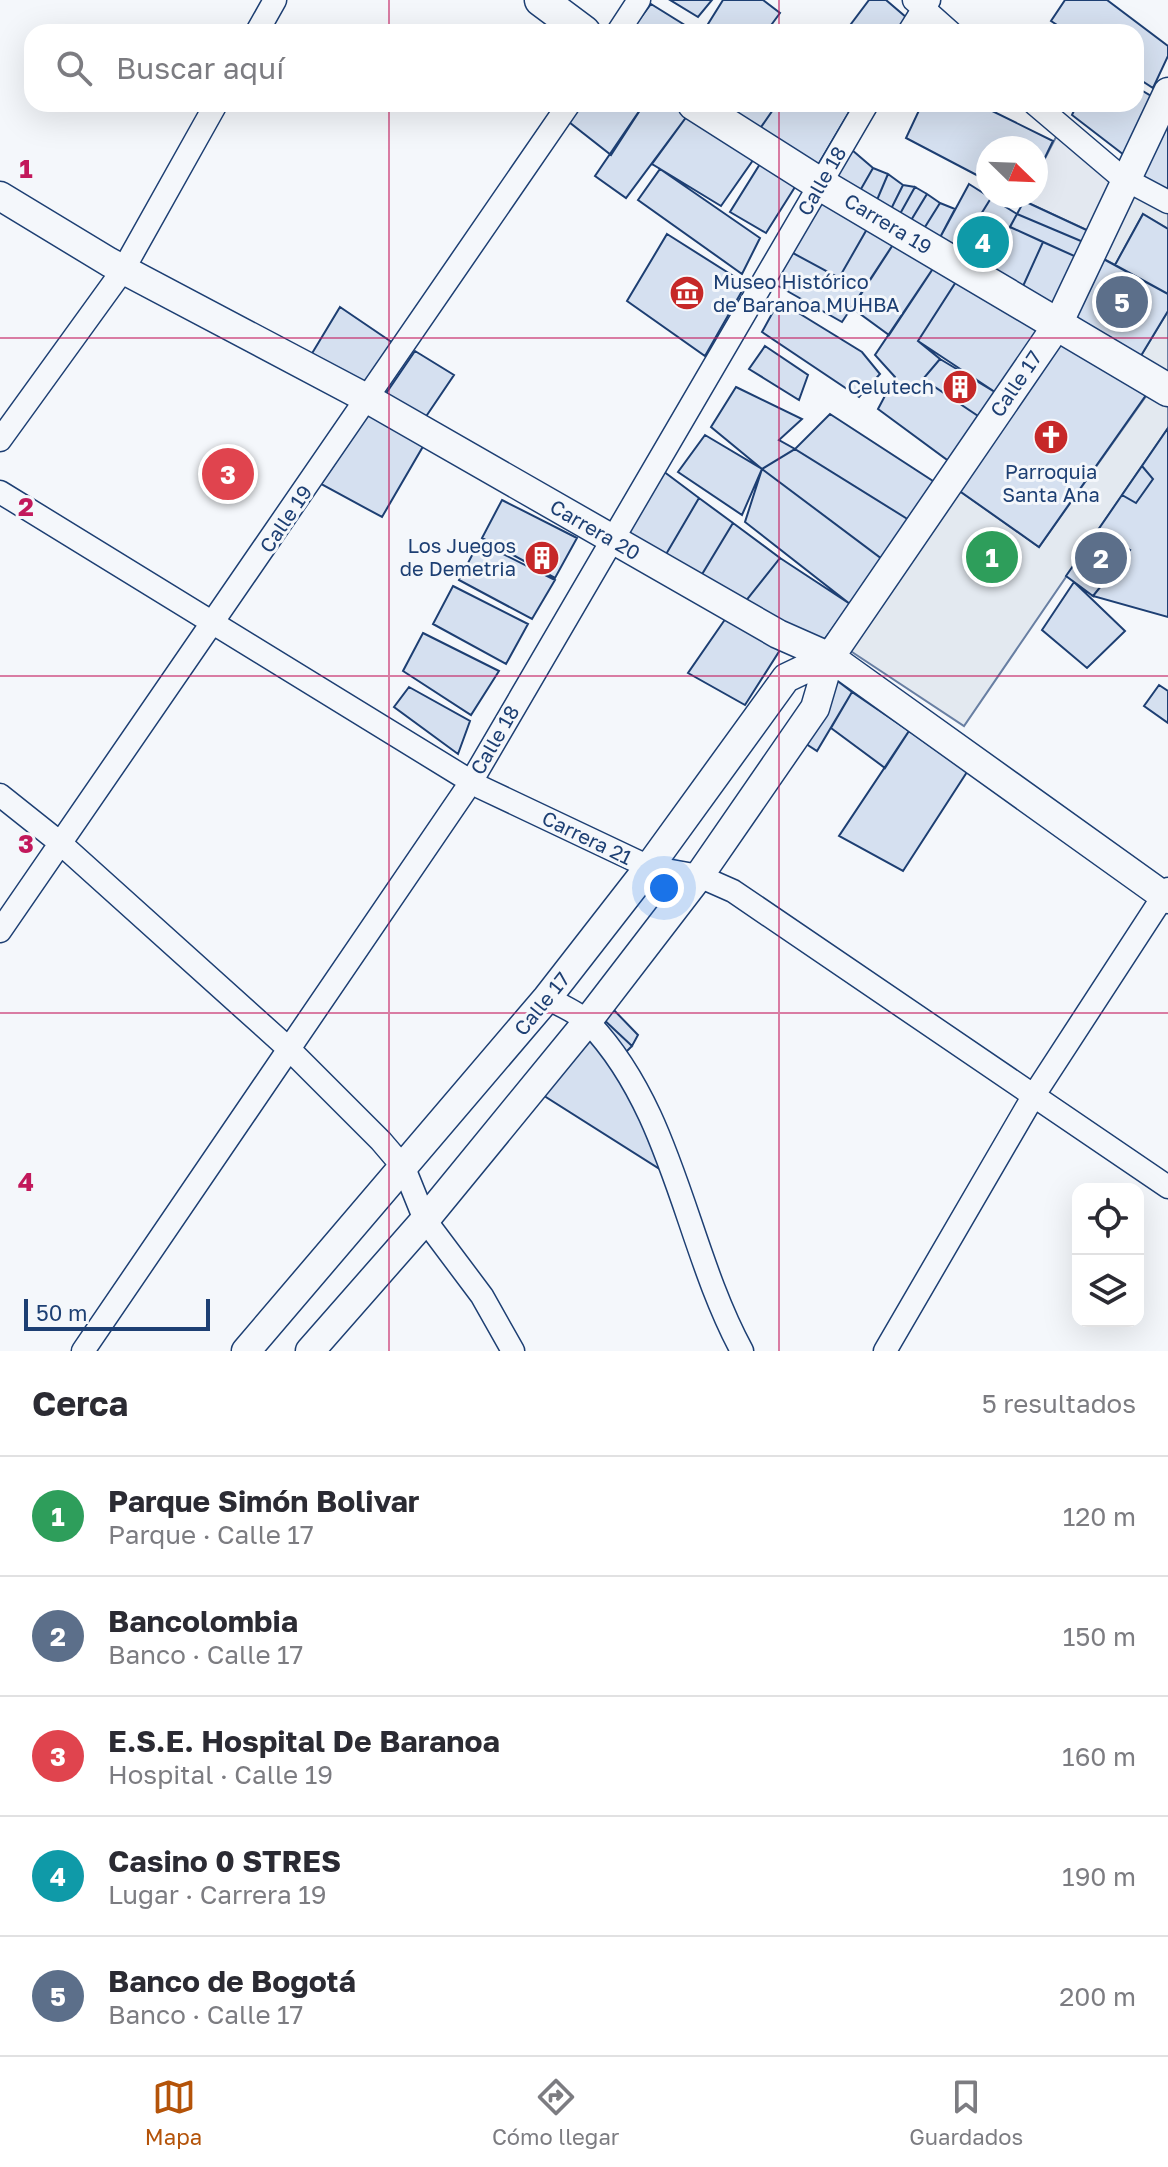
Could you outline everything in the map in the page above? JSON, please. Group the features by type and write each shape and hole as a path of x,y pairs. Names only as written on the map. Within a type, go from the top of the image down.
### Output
{"main road":[{"path":"541,0 573,24"},
{"name":"Carrera 19","path":"707,112 820,184 1168,390"}],"street":[{"path":"262,24 275,0"},
{"path":"623,24 639,0"},
{"path":"913,24 922,3 942,24"},
{"name":"Calle 17","path":"310,1351 425,1220 588,1021 699,876 815,708 830,657 1058,324 1168,92"},
{"path":"0,440 123,270 212,112"},
{"name":"Calle 19","path":"0,931 564,112"},
{"name":"Calle 18","path":"83,1351 471,782 610,539 862,112"},
{"path":"1045,112 1127,181 1168,202"},
{"name":"Carrera 20","path":"0,196 123,270 368,399 778,634 830,657 1167,895"},
{"name":"Carrera 21","path":"0,492 471,782 649,867 699,876 733,891 1168,1187"},
{"name":"Calle 17","path":"255,1348 547,998 649,867 786,678 830,657"},
{"path":"0,795 59,842 289,1049 404,1168 425,1220 482,1296 513,1351"},
{"path":"885,1351 1034,1095 1167,895"},
{"path":"547,998 588,1021 649,1111 722,1313 742,1351"}],"shaded area":[{"path":"1057,135 1117,184 1093,233 1039,208 1048,208 1048,153"},
{"path":"1130,192 1168,208 1168,229 1143,214 1115,265 1098,256"},
{"path":"1168,311 1168,383 1136,364"},
{"path":"1149,392 1168,400 1168,428 964,726 846,648 951,485 1039,547"}],"building":[{"path":"670,0 712,0 698,17"},
{"path":"723,0 763,0 780,13 772,24 708,24"},
{"path":"869,0 886,0 907,18 903,24 851,24"},
{"path":"1065,0 1107,0 1139,24 1056,24 1051,21"},
{"path":"651,4 683,24 636,24"},
{"path":"1144,28 1168,46 1168,56 1153,88 1144,82"},
{"path":"1144,92 1151,96 1144,111"},
{"path":"576,112 639,112 611,155 569,122"},
{"path":"639,112 690,112 626,198 595,176"},
{"path":"690,112 758,153 721,206 652,164"},
{"path":"735,112 771,112 759,130"},
{"path":"771,112 849,112 815,170 759,130"},
{"path":"918,112 994,112 1043,136 976,136 976,175 906,138"},
{"path":"1073,112 1144,112 1124,155 1072,115"},
{"path":"1168,116 1168,193 1137,177"},
{"path":"852,150 873,168 857,196 833,182"},
{"path":"760,164 795,187 766,233 730,212"},
{"path":"873,168 888,174 874,207 857,196"},
{"path":"660,169 760,238 742,274 638,200"},
{"path":"888,174 903,185 888,215 874,207"},
{"path":"969,184 976,188 976,208 985,208 955,256 936,245"},
{"path":"903,185 915,187 896,221 888,215"},
{"path":"915,187 927,194 907,227 896,221"},
{"path":"927,194 940,203 920,235 907,227"},
{"path":"824,195 871,222 839,278 791,252"},
{"path":"940,203 955,209 936,245 920,235"},
{"path":"985,208 1007,208 1017,214 984,274 955,256"},
{"path":"1020,208 1039,208 1093,233 1088,244 1017,214"},
{"path":"1017,214 1088,244 1081,259 1010,227"},
{"path":"1143,214 1168,229 1168,294 1115,265"},
{"path":"871,222 898,237 842,322 773,283 791,252 839,278"},
{"path":"1010,227 1043,242 1019,295 984,274"},
{"name":"Museo Histórico de Baranoa MUHBA","path":"667,234 746,284 705,356 627,301"},
{"path":"898,237 938,261 889,335 852,308"},
{"path":"1043,242 1081,259 1054,316 1019,295"},
{"path":"1098,256 1168,294 1168,311 1136,364 1065,322"},
{"path":"938,261 961,274 918,341 940,359 923,379 981,418 950,462 878,409 895,377 875,355"},
{"path":"961,274 1048,326 998,394 918,341"},
{"path":"779,301 862,352 880,374 859,397 762,332"},
{"path":"340,307 393,343 366,383 311,355"},
{"name":"Parroquia Santa Ana","path":"1059,332 1151,388 1039,547 951,485"},
{"path":"765,346 808,375 799,400 749,369"},
{"path":"415,351 454,375 425,418 385,395"},
{"name":"Celutech","path":"940,359 998,394 981,418 923,379"},
{"path":"736,387 802,419 779,440 795,449 762,469 711,427"},
{"path":"370,412 425,443 382,517 321,484"},
{"path":"830,414 936,483 909,520 795,449"},
{"path":"1168,428 1168,617 1093,596 1130,550 1098,530 1122,495 1136,503 1153,479 1142,466"},
{"path":"705,435 762,469 742,515 678,472"},
{"path":"795,449 909,520 882,559 762,469"},
{"path":"1142,466 1153,479 1136,503 1122,495"},
{"path":"762,469 882,559 850,604 745,522"},
{"path":"663,471 699,498 665,556 626,533"},
{"path":"699,498 733,523 701,576 665,556"},
{"name":"Los Juegos de Demetria","path":"502,500 577,538 555,578 482,538"},
{"path":"733,523 780,558 745,602 701,576"},
{"path":"1098,530 1130,550 1093,596 1066,576"},
{"path":"479,542 555,580 532,619 459,580"},
{"path":"780,558 850,604 824,640 782,624 745,602"},
{"path":"1074,582 1125,631 1087,668 1042,630"},
{"path":"453,586 528,624 506,664 433,624"},
{"path":"726,618 780,650 745,705 688,673"},
{"path":"423,633 499,671 471,715 403,671"},
{"path":"831,676 852,692 817,751 800,740"},
{"path":"1159,685 1168,691 1168,723 1144,706"},
{"path":"409,687 470,721 458,754 394,707"},
{"path":"852,692 909,731 885,768 831,728"},
{"path":"909,731 967,772 903,871 839,836"},
{"path":"610,1006 638,1035 632,1046 601,1017"},
{"path":"601,1017 632,1046 621,1057 595,1023"},
{"path":"586,1032 644,1112 666,1173 538,1092"}],"place":[{"name":"Casino 0 STRES","path":"983,242"},
{"name":"Museo Histórico de Baranoa MUHBA","path":"687,293"},
{"name":"Banco de Bogotá","path":"1122,302"},
{"name":"Celutech","path":"960,387"},
{"name":"Parroquia Santa Ana","path":"1051,437"},
{"name":"E.S.E. Hospital De Baranoa","path":"228,474"},
{"name":"Parque Simón Bolivar","path":"992,557"},
{"name":"Los Juegos de Demetria","path":"542,558"},
{"name":"Bancolombia","path":"1101,558"}]}
